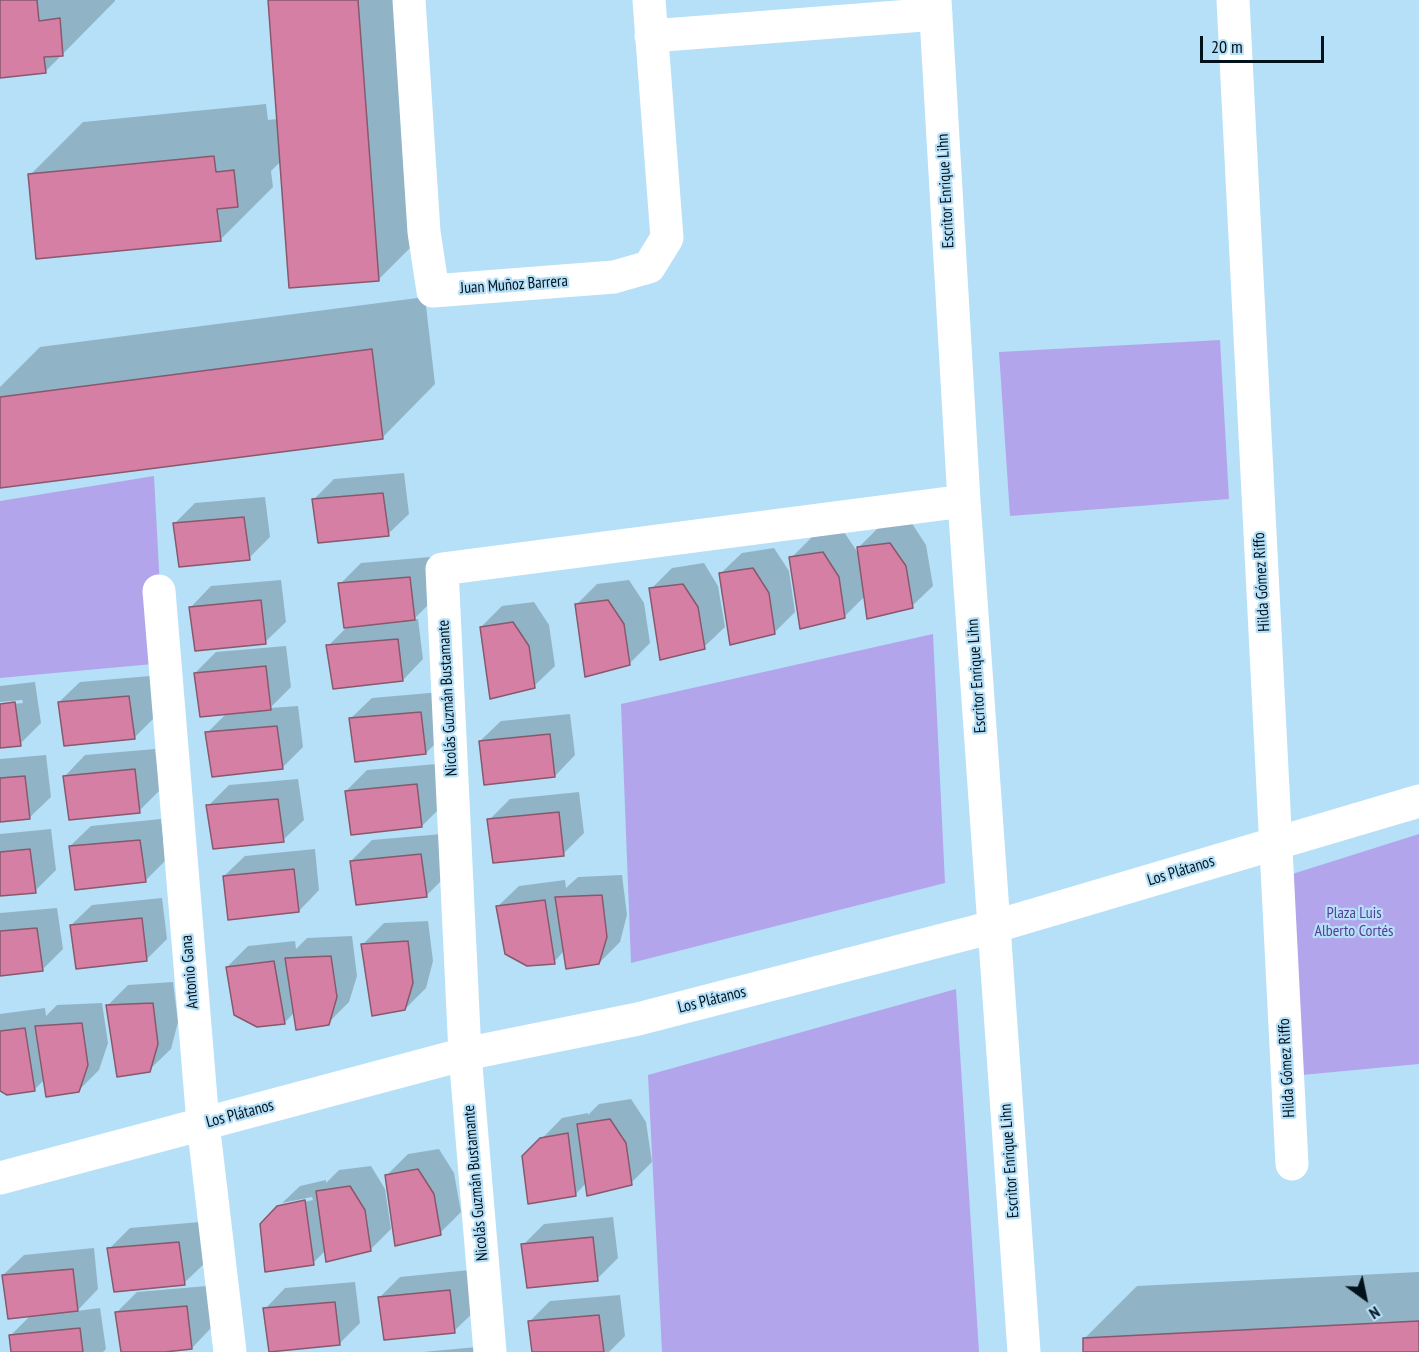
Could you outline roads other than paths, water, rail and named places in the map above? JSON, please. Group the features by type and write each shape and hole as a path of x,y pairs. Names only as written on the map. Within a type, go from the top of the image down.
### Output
{"street":[{"name":"Juan Muñoz Barrera","path":"409,0 423,232 433,291 614,277 650,267 667,238 649,0"},
{"name":"Hilda Gómez Riffo","path":"1233,0 1292,1164"},
{"path":"651,36 935,7"},
{"name":"Escritor Enrique Lihn","path":"935,7 964,501 1024,1352"},
{"name":"Nicolás Guzmán Bustamante","path":"490,1352 465,1054 442,569 964,501"},
{"name":"Antonio Gana","path":"159,591 203,1124 230,1352"},
{"name":"Los Plátanos","path":"0,1178 465,1054 638,1019 993,927 1419,801"}],"park label":[{"name":"Plaza Luis Alberto Cortés","path":"1354,922"}]}
